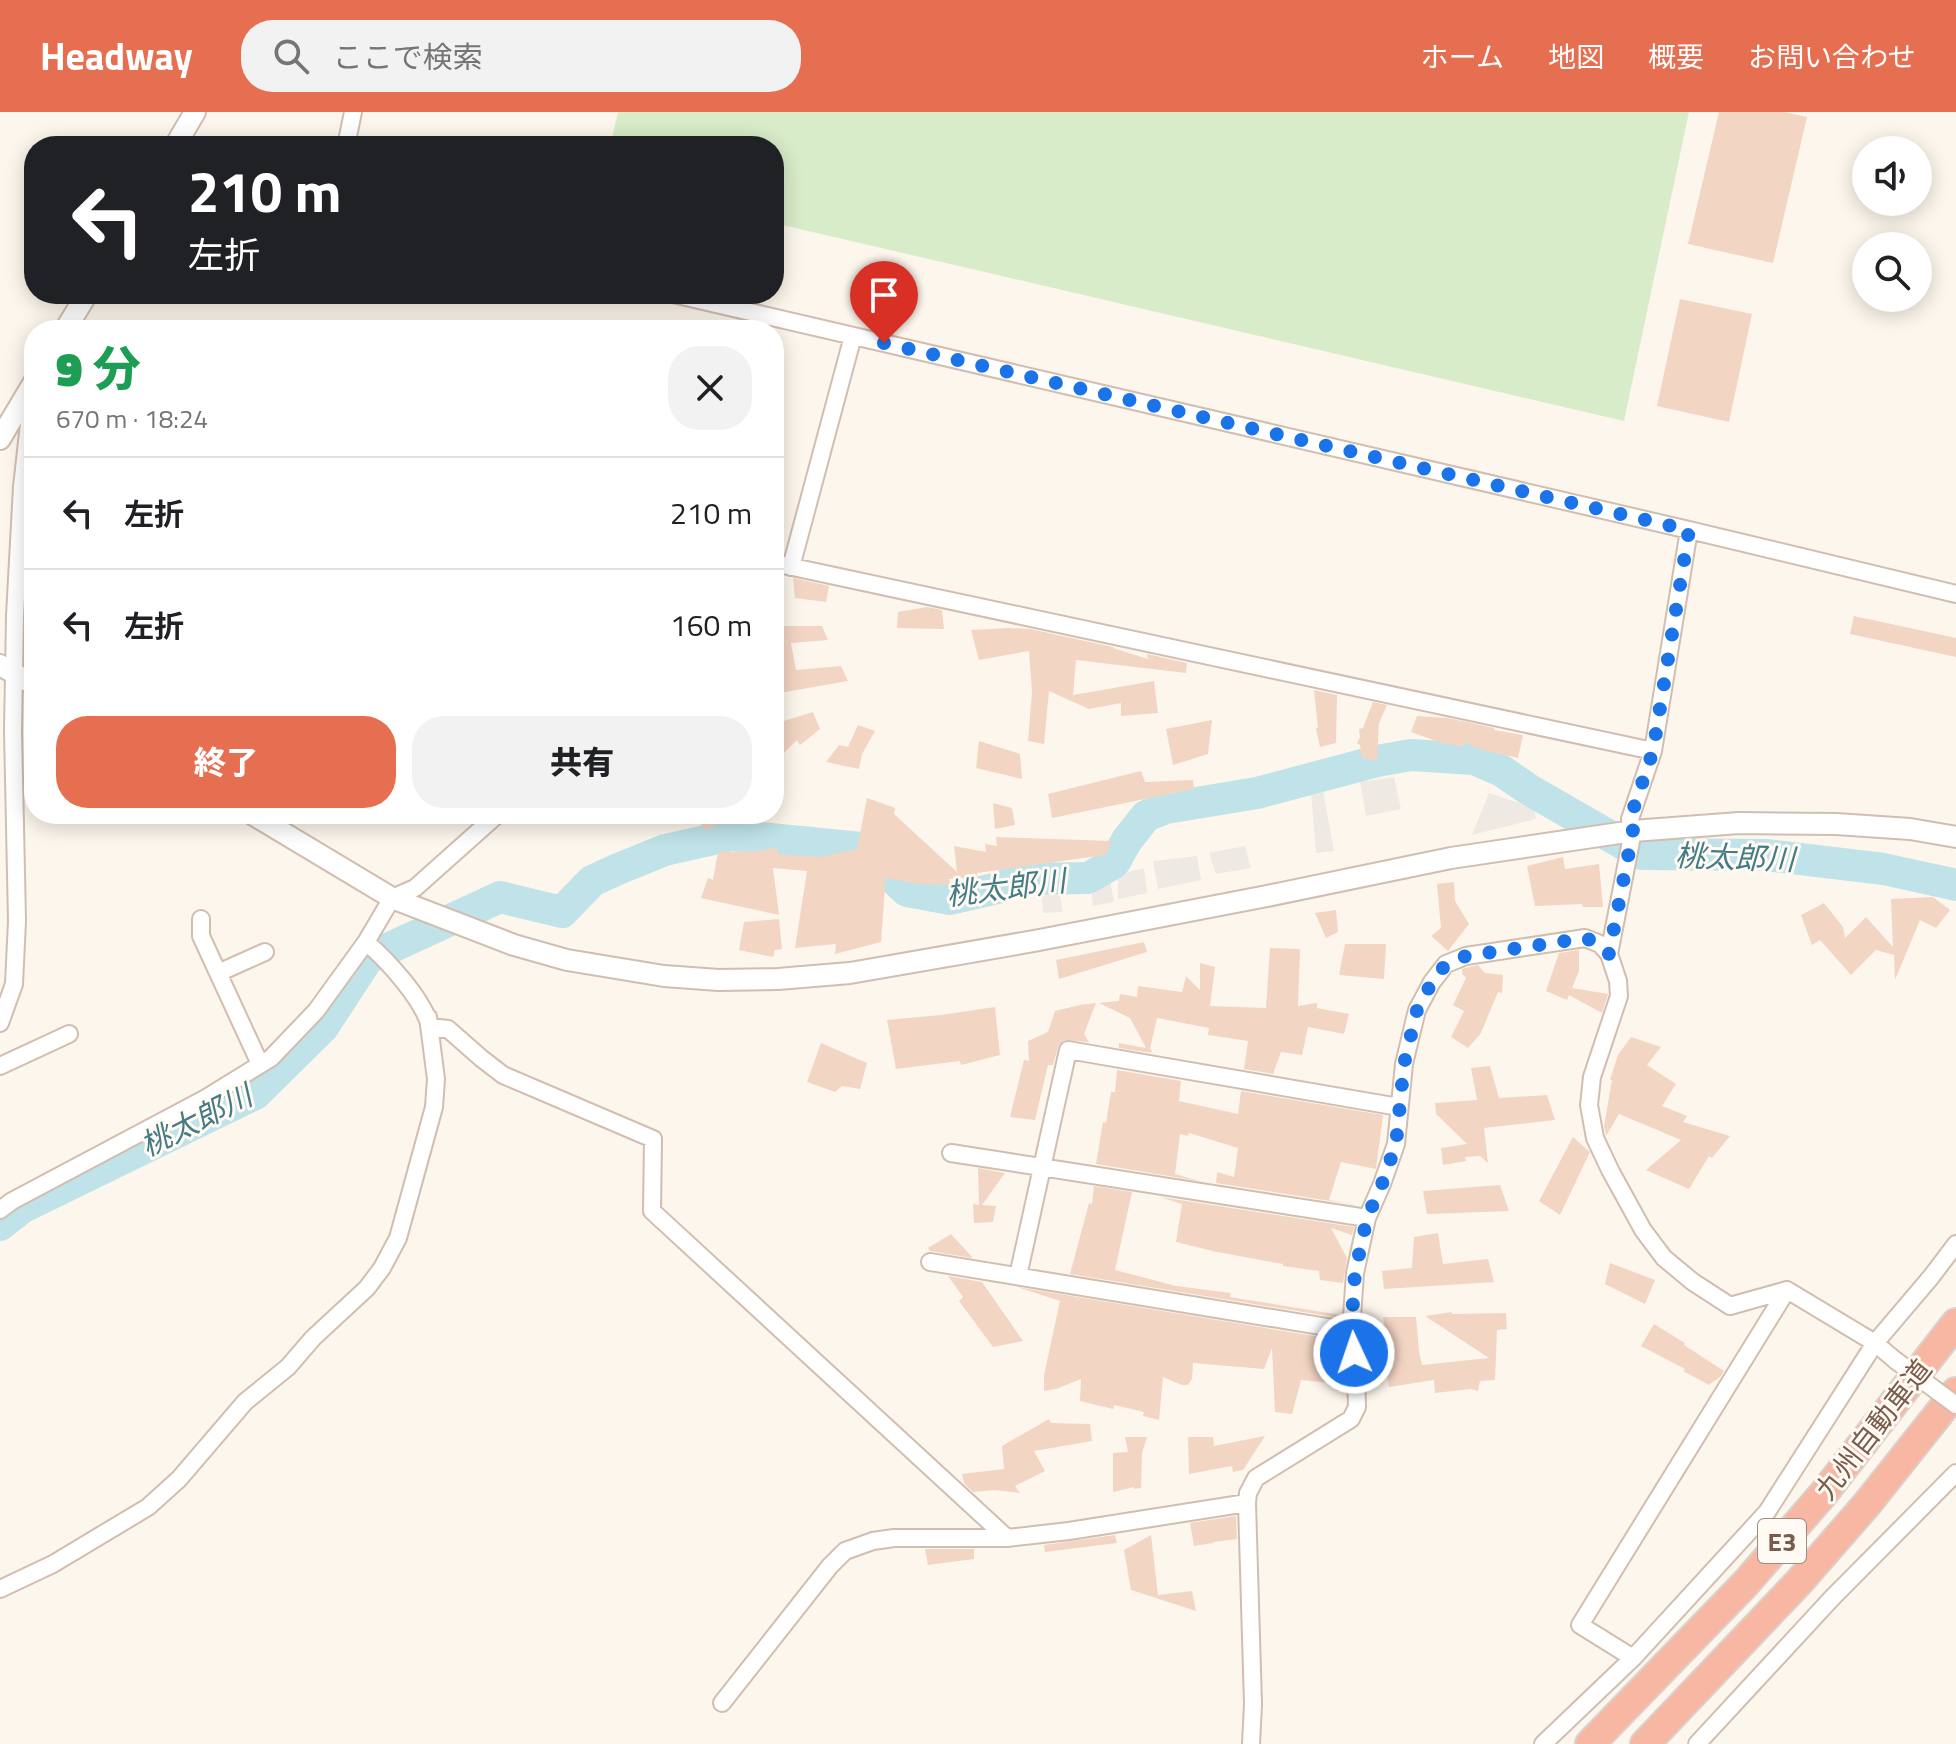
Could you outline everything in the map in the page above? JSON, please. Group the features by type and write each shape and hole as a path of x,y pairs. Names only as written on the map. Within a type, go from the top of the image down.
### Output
{"highway":[{"name":"九州自動車道","path":"1590,1744 1746,1583 1824,1493 1956,1323"},
{"name":"九州自動車道","path":"1645,1744 1809,1571 1956,1392"}],"street":[{"path":"181,136 195,112"},
{"path":"348,136 353,112"},
{"path":"716,304 1956,594"},
{"path":"784,559 853,336"},
{"path":"0,439 24,407"},
{"path":"0,1023 14,984 17,921 7,729 8,670 15,616 24,467"},
{"path":"1609,954 1633,831 1630,819 1653,751 1689,530"},
{"path":"784,565 1653,751"},
{"path":"269,824 392,898 514,945 567,960 664,976 719,980 850,973 1267,896 1451,858 1633,831 1739,823 1836,824 1910,829 1956,837"},
{"path":"0,1210 206,1098 271,1058 316,1011 366,942 392,898 415,888 487,824"},
{"path":"201,919 201,936 260,1064"},
{"path":"1251,1744 1253,1704 1248,1493 1256,1478 1351,1419 1357,1407 1351,1331 1355,1273 1367,1218 1396,1144 1404,1064 1417,1010 1446,964 1466,956 1585,938 1600,944 1609,954 1618,981 1619,996 1592,1077 1589,1105 1595,1138 1643,1230 1664,1258 1730,1306 1787,1290 1875,1343 1956,1405"},
{"path":"366,942 389,962 428,1016 430,1027 448,1029 503,1075 653,1139 652,1211 1007,1538"},
{"path":"218,973 265,952"},
{"path":"0,1589 53,1564 148,1507 179,1479 245,1402 288,1367 313,1338 367,1288 382,1268 398,1238 434,1107 436,1079 428,1016"},
{"path":"0,1066 69,1034"},
{"path":"1018,1276 1068,1050 1399,1107"},
{"path":"951,1153 1367,1218"},
{"path":"1543,1744 1633,1658 1767,1512 1875,1343 1956,1244"},
{"path":"930,1262 1351,1331"},
{"path":"1633,1658 1580,1625 1787,1290"},
{"path":"1697,1744 1832,1598 1956,1473"},
{"path":"722,1703 845,1551 873,1541 894,1538 1007,1538 1247,1503"}],"shaded area":[{"path":"1394,777 1401,809 1366,816 1360,782"},
{"path":"1323,790 1334,851 1316,853 1311,792"},
{"path":"1489,793 1534,808 1536,819 1472,835"},
{"path":"1245,846 1251,868 1216,874 1209,853"},
{"path":"1197,856 1201,880 1158,889 1153,861"},
{"path":"1144,868 1147,893 1118,899 1118,875"},
{"path":"1110,881 1114,902 1093,906 1091,888"},
{"path":"1059,890 1063,912 1043,913 1041,891"}],"green space":[{"path":"618,112 1689,112 1624,421 784,225 784,136 612,136"}],"building":[{"path":"1719,112 1784,112 1807,117 1773,263 1688,244"},
{"path":"1680,299 1752,314 1729,422 1657,406"},
{"path":"793,578 829,586 826,602 795,598"},
{"path":"927,607 942,610 944,629 897,628 898,612"},
{"path":"1854,616 1956,638 1956,657 1850,634"},
{"path":"784,626 822,626 828,640 791,643 796,670 841,666 848,681 784,692"},
{"path":"1030,629 1113,647 1148,659 1147,654 1187,663 1186,673 1076,660 1073,695 1154,681 1158,713 1121,716 1121,703 1089,709 1049,691 1044,744 1028,741 1032,692 1029,651 979,660 971,630"},
{"path":"1314,690 1337,695 1336,743 1320,747"},
{"path":"1373,702 1387,705 1379,723 1377,761 1362,758 1357,743 1359,729 1363,728"},
{"path":"813,712 820,729 800,745 797,740 784,753 784,721"},
{"path":"1417,716 1448,718 1523,735 1518,758 1487,752 1464,742 1463,747 1442,743 1411,732"},
{"path":"1212,720 1208,754 1173,765 1166,729"},
{"path":"858,725 875,731 862,754 859,769 826,762 839,745 848,747"},
{"path":"979,741 1020,754 1022,779 976,768"},
{"path":"1141,771 1145,782 1193,780 1194,789 1052,818 1048,794"},
{"path":"867,798 895,808 894,814 957,872 954,846 986,852 985,844 997,846 996,837 1112,841 1105,855 977,873 977,878 949,879 951,885 919,884 886,878 885,884 882,884 885,886 881,942 835,954 836,944 795,948 807,871 773,868 779,915 701,898 708,878 713,880 718,852 759,851 777,847 777,854 820,857 857,849"},
{"path":"993,803 1012,808 1015,825 995,829"},
{"path":"701,824 718,824 706,831"},
{"path":"1563,857 1565,869 1599,864 1603,907 1583,907 1582,904 1535,906 1527,866"},
{"path":"1454,882 1455,901 1469,924 1448,951 1431,936 1441,928 1437,884"},
{"path":"1933,897 1950,910 1936,928 1920,920 1895,980 1894,955 1876,950 1851,975 1820,940 1812,945 1801,915 1824,903 1843,927 1845,938 1866,917 1893,947 1891,899"},
{"path":"1336,910 1338,932 1326,938 1315,913"},
{"path":"779,919 782,949 775,950 773,957 739,950 744,922"},
{"path":"1144,942 1147,952 1059,979 1056,960"},
{"path":"1345,944 1386,944 1384,979 1339,975"},
{"path":"1270,948 1300,949 1298,1006 1317,1003 1317,1008 1349,1014 1344,1034 1308,1027 1302,1055 1281,1052 1273,1074 1244,1069 1248,1041 1208,1035 1209,1028 1157,1018 1151,1053 1119,1048 1119,1043 1146,1048 1130,1018 1099,1003 1119,1001 1120,994 1137,997 1138,986 1182,992 1186,976 1200,990 1200,963 1215,967 1210,1006 1266,1008"},
{"path":"1579,950 1579,971 1572,988 1608,994 1602,1013 1569,995 1567,1000 1546,991 1559,953"},
{"path":"1478,965 1485,973 1503,975 1502,993 1498,992 1481,1033 1468,1048 1451,1037 1464,1011 1453,1005 1466,978 1462,969"},
{"path":"1096,1003 1084,1034 1089,1042 1064,1040 1058,1047 1053,1065 1048,1065 1035,1120 1010,1117 1024,1060 1029,1061 1028,1041 1048,1032 1055,1011"},
{"path":"995,1007 1000,1055 961,1065 960,1061 896,1069 887,1020"},
{"path":"1631,1037 1661,1047 1647,1065 1676,1084 1662,1106 1687,1116 1683,1122 1730,1136 1712,1158 1709,1156 1689,1189 1646,1170 1681,1140 1619,1114 1606,1136 1604,1126 1610,1080 1618,1055"},
{"path":"821,1043 867,1063 860,1089 842,1086 835,1092 807,1082"},
{"path":"1490,1066 1499,1098 1547,1095 1555,1120 1484,1128 1488,1163 1480,1156 1465,1157 1466,1161 1443,1165 1441,1148 1467,1144 1436,1114 1435,1103 1477,1100 1471,1068"},
{"path":"1117,1070 1181,1081 1179,1101 1238,1114 1241,1091 1383,1115 1376,1169 1341,1162 1329,1200 1356,1205 1216,1183 1217,1172 1234,1177 1238,1148 1189,1133 1188,1136 1180,1134 1175,1174 1199,1181 1096,1164 1103,1122 1106,1123 1111,1092 1115,1092"},
{"path":"1573,1137 1590,1152 1560,1215 1539,1201"},
{"path":"978,1168 1005,1173 982,1205 996,1206 993,1222 974,1223 973,1204 979,1205"},
{"path":"1500,1185 1509,1211 1427,1214 1423,1191"},
{"path":"1094,1186 1132,1192 1115,1270 1176,1286 1231,1293 1230,1297 1341,1315 1340,1318 1070,1274 1089,1203 1092,1204"},
{"path":"1160,1197 1354,1227 1352,1235 1331,1228 1347,1258 1343,1283 1320,1280 1319,1271 1176,1242 1182,1204"},
{"path":"1438,1233 1443,1264 1488,1259 1494,1282 1384,1289 1382,1271 1412,1268 1414,1237"},
{"path":"951,1234 971,1258 930,1251 928,1248"},
{"path":"1610,1263 1655,1280 1645,1304 1605,1284"},
{"path":"948,1276 982,1282 1023,1341 993,1347 959,1301 963,1297"},
{"path":"1017,1287 1333,1339 1327,1360 1344,1364 1341,1384 1301,1380 1292,1414 1275,1412 1272,1348 1264,1369 1193,1363 1192,1379 1188,1385 1163,1377 1159,1420 1143,1416 1144,1412 1080,1401 1081,1379 1044,1391 1044,1375 1060,1301"},
{"path":"1452,1312 1506,1313 1507,1329 1497,1330 1495,1380 1480,1381 1478,1391 1435,1393 1434,1380 1389,1387 1385,1364 1390,1363 1383,1317 1416,1317 1422,1365 1489,1358 1425,1316"},
{"path":"1654,1324 1724,1371 1721,1376 1709,1385 1641,1346"},
{"path":"1049,1419 1051,1423 1090,1424 1092,1441 1034,1451 1045,1471 1015,1486 1020,1493 995,1490 973,1492 964,1483 962,1474 1004,1469 1002,1446"},
{"path":"1265,1436 1243,1470 1233,1472 1232,1466 1189,1474 1188,1437 1213,1437 1214,1446"},
{"path":"1125,1437 1147,1437 1142,1453 1141,1488 1113,1492 1113,1453 1128,1452"},
{"path":"1236,1516 1237,1539 1194,1546 1190,1523"},
{"path":"1115,1535 1117,1543 1045,1552 1044,1545"},
{"path":"1151,1535 1158,1595 1192,1591 1196,1611 1131,1590 1124,1550"},
{"path":"925,1549 974,1549 974,1559 928,1565"}],"waterway":[{"name":"桃太郎川","path":"0,1225 23,1207 255,1094 323,1027 368,958 500,897 562,912 592,881 618,869 665,850 732,835 861,848 907,891 950,899 998,888 1021,879 1088,878 1114,863 1146,816 1166,808 1257,793 1411,755 1474,759 1502,771 1641,854 1766,855 1884,869 1956,885"}],"route":[{"path":"884,343 1689,530 1653,751 1630,819 1633,831 1609,954 1600,944 1585,938 1466,956 1446,964 1432,982 1417,1010 1404,1064 1396,1144 1367,1218 1355,1273 1351,1331 1354,1353"}]}
